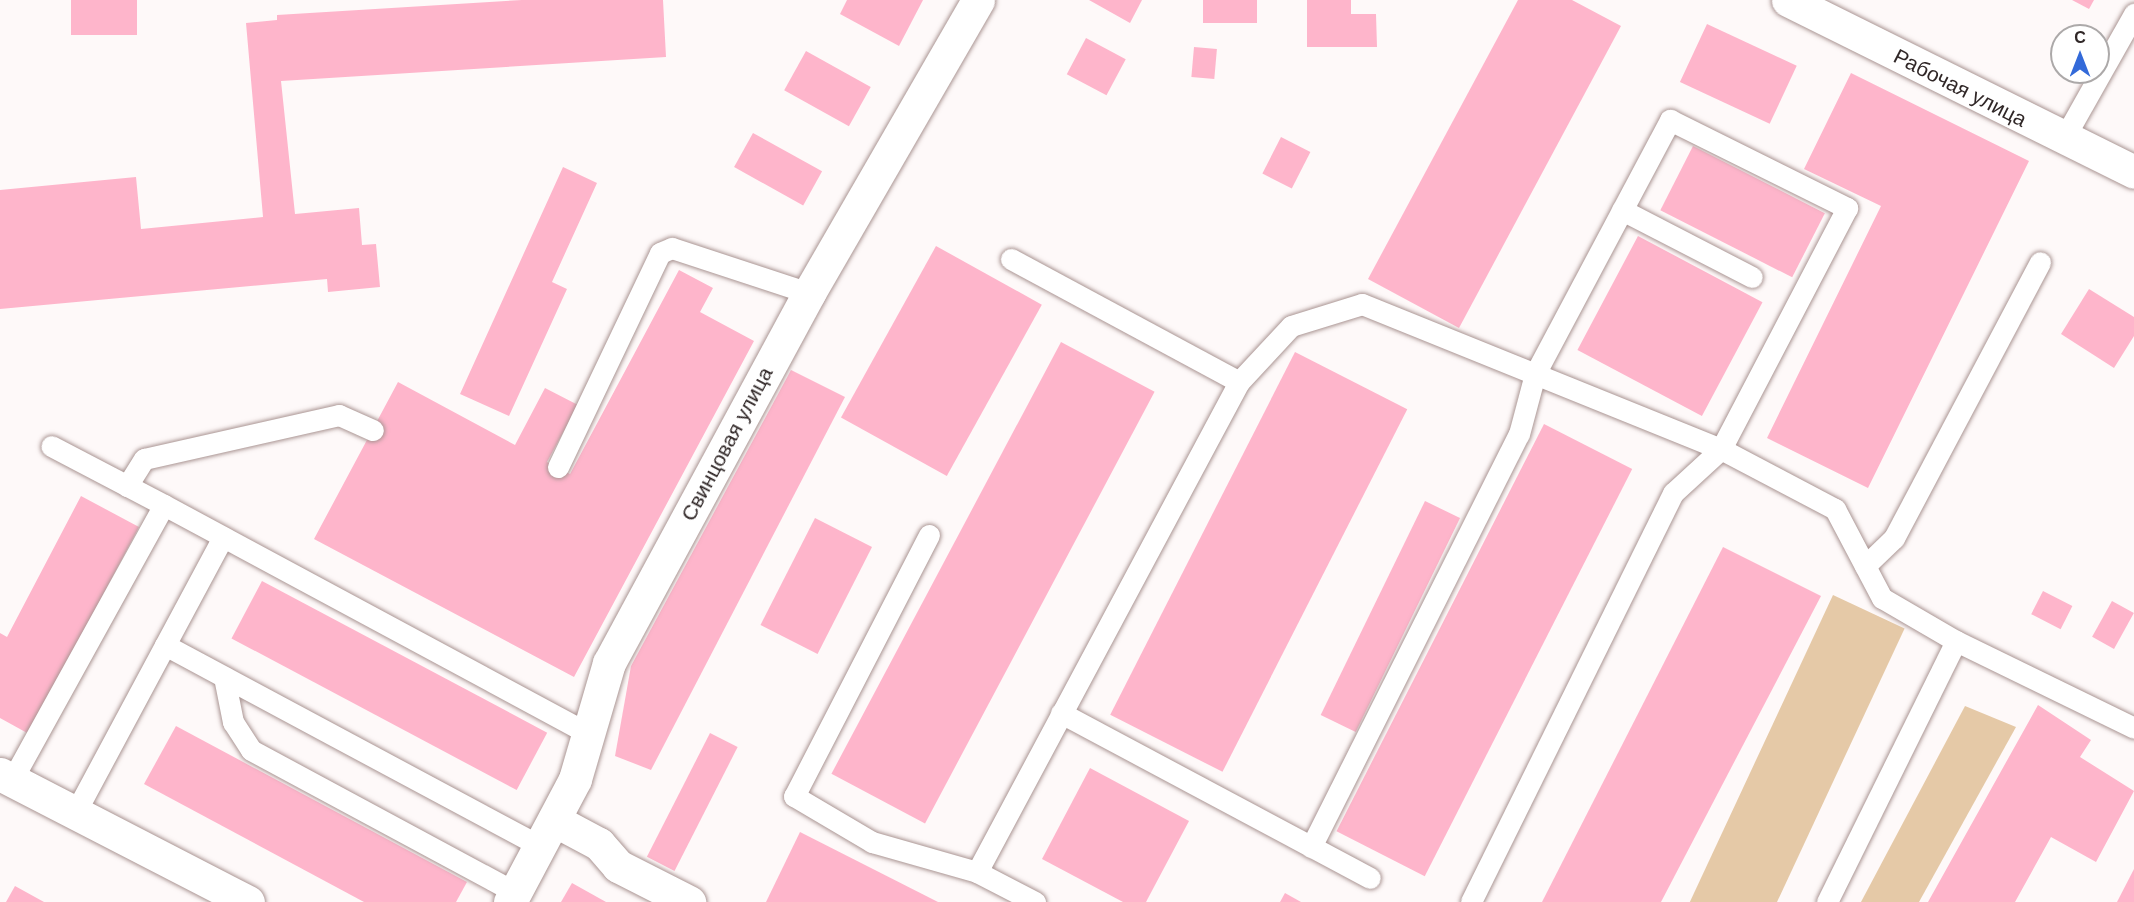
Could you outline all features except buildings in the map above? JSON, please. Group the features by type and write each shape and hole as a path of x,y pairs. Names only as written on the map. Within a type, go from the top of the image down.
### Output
{"street":[{"name":"Свинцовая улица","path":"513,897 547,833 591,735 609,663 809,293 978,0"},
{"name":"Рабочая улица","path":"1789,0 2063,140 2134,172"},
{"path":"4,786 75,813 248,902"},
{"path":"547,833 598,844 618,866 689,902"}],"lane":[{"path":"2063,140 2134,14"},
{"path":"1311,847 1519,434 1535,374 1670,120 1847,208 1721,448 1673,493 1471,902"},
{"path":"1622,210 1752,277"},
{"path":"558,467 660,253 672,248 809,293"},
{"path":"1011,259 1239,382"},
{"path":"1865,566 1894,538 2040,262"},
{"path":"976,872 1239,382 1291,326 1362,304 1721,448 1835,509 1882,598 1956,641 2134,728"},
{"path":"127,486 144,459 339,415 372,430"},
{"path":"51,446 591,735"},
{"path":"4,786 164,505"},
{"path":"929,535 794,796 872,842 976,872 1035,902"},
{"path":"75,813 223,537"},
{"path":"1827,902 1956,641"},
{"path":"165,645 224,677 547,833"},
{"path":"224,677 233,722 251,750 513,897"},
{"path":"1062,713 1370,878"}],"shaded area":[{"path":"1833,595 1905,628 1777,902 1690,902"},
{"path":"1965,706 2016,727 1919,902 1861,902"}]}
